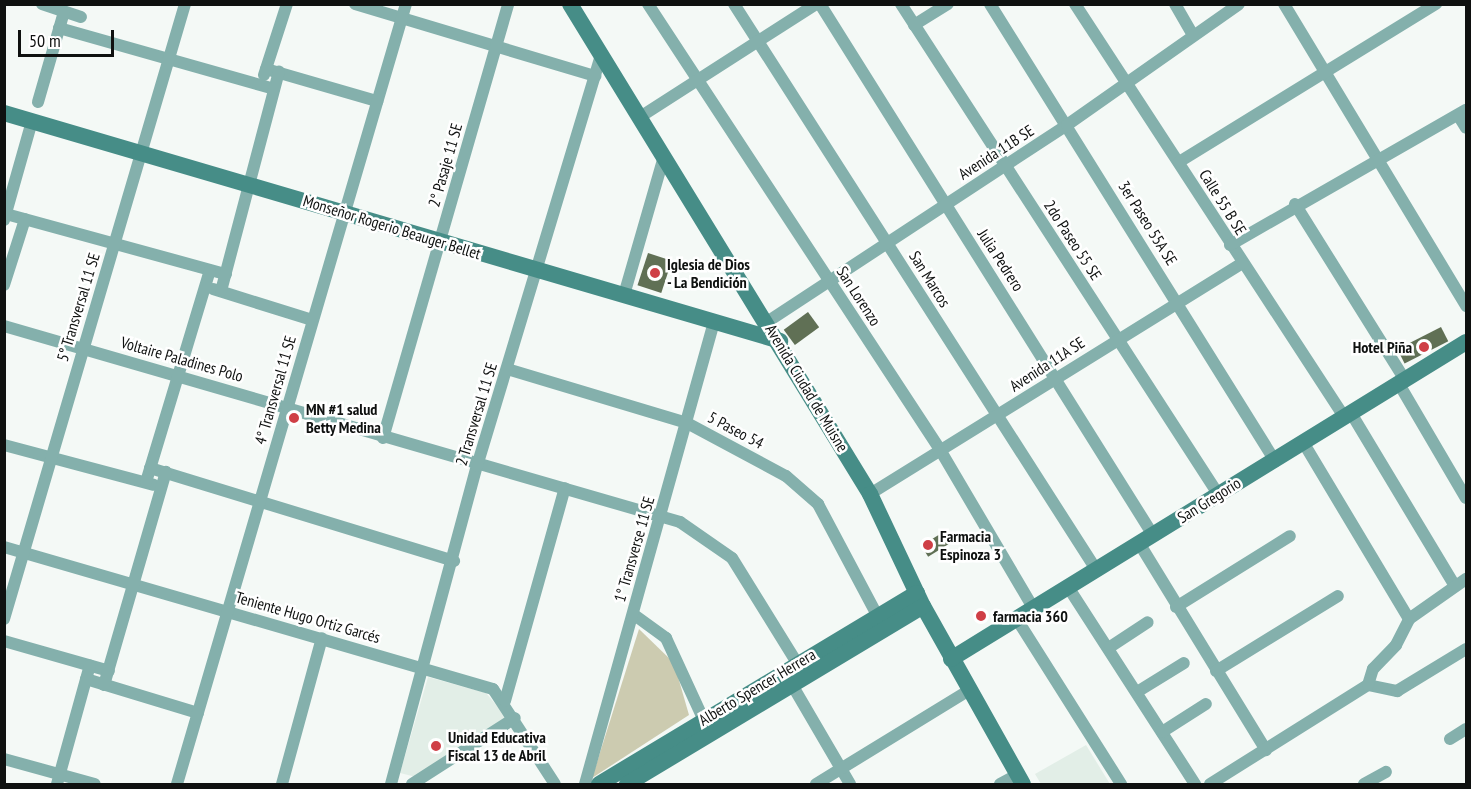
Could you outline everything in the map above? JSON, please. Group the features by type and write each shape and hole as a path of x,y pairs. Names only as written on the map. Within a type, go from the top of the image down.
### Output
{"street":[{"path":"42,4 64,12 83,11 76,33"},
{"name":"5° Transversal 11 SE","path":"4,619 185,4"},
{"path":"261,84 287,4"},
{"path":"355,4 595,76"},
{"name":"4° Transversal 11 SE","path":"177,784 406,4"},
{"name":"2° Pasaje 11 SE","path":"383,438 508,4"},
{"name":"Avenida Ciudad de Muisne","path":"570,4 780,341 870,494 920,600 968,691 1020,780"},
{"name":"San Lorenzo","path":"648,4 939,448 1035,610"},
{"name":"San Marcos","path":"734,4 1097,572"},
{"path":"640,117 818,4"},
{"name":"Julia Pedrero","path":"818,4 945,206 1056,376 1146,539 1176,607 1266,750"},
{"name":"2do Paseo 55 SE","path":"901,4 1218,494"},
{"path":"914,25 948,4"},
{"name":"3er Paseo 55A SE","path":"990,4 1275,460"},
{"name":"Calle 55 B SE","path":"1075,4 1179,162 1230,245 1348,415 1455,586"},
{"path":"1175,4 1192,33"},
{"name":"Avenida 11B SE","path":"767,322 1067,125 1192,33 1239,4"},
{"path":"1284,4 1467,306"},
{"path":"1179,162 1436,4"},
{"path":"38,102 64,12"},
{"path":"59,28 274,89"},
{"name":"2 Transversal 11 SE","path":"391,784 454,561 477,466 539,270 601,54"},
{"path":"266,69 377,101"},
{"path":"221,291 252,185 279,72"},
{"name":"Monseñor Rogerio Beauger Bellet","path":"4,113 780,341"},
{"path":"1230,245 1295,204 1462,113 1467,128"},
{"path":"32,121 5,217 25,219 226,274"},
{"path":"624,295 664,156"},
{"path":"1295,204 1402,382 1467,498"},
{"path":"4,285 25,219"},
{"path":"4,228 20,233"},
{"name":"Avenida 11A SE","path":"870,494 939,448 997,416 1177,300 1242,263"},
{"path":"146,483 210,270"},
{"path":"205,287 312,320"},
{"name":"1° Transverse 11 SE","path":"585,784 714,321"},
{"name":"Voltaire Paladines Polo","path":"4,326 287,407 477,466 660,515 732,558 796,663"},
{"name":"San Gregorio","path":"951,659 1070,590 1218,494 1467,342"},
{"name":"5 Paseo 54","path":"507,369 687,423 803,489 818,504 877,615"},
{"path":"1303,442 1409,619"},
{"path":"4,445 162,487"},
{"path":"150,468 454,561"},
{"path":"104,685 166,472"},
{"path":"505,701 565,488"},
{"path":"1176,607 1290,536"},
{"name":"Teniente Hugo Ortiz Garcés","path":"4,547 493,689 505,701 555,784"},
{"path":"1210,784 1368,685 1372,669 1396,645 1409,619 1467,579"},
{"path":"1070,590 1110,647 1195,784"},
{"path":"1216,671 1338,596"},
{"name":"Alberto Spencer Herrera","path":"599,784 877,615 920,600"},
{"name":"Alberto Spencer Herrera","path":"627,784 920,600"},
{"path":"633,614 666,638 701,714"},
{"path":"1018,621 1121,784"},
{"path":"1110,647 1148,622"},
{"path":"282,784 322,638"},
{"path":"4,641 109,671"},
{"path":"1368,685 1397,691 1467,649"},
{"path":"1137,692 1184,663"},
{"path":"58,780 90,665"},
{"path":"86,679 198,713"},
{"path":"791,683 850,784"},
{"path":"816,784 968,691"},
{"path":"1162,732 1206,704"},
{"path":"412,784 515,718"},
{"path":"1450,739 1467,729"},
{"path":"4,759 58,780 95,784"},
{"path":"1364,784 1386,772"},
{"path":"1000,784 1020,780"}],"shaded area":[{"name":"Unidad Educativa Fiscal 13 de Abril","path":"428,677 486,693 508,719 416,777 400,773"},
{"path":"1086,745 1110,784 1041,784 1035,774"}],"green space":[{"path":"639,629 674,663 689,715 592,778"}],"building":[{"name":"Iglesia de Dios - La Bendición","path":"648,253 672,261 661,293 637,285"},
{"path":"808,312 819,327 795,345 784,330"},
{"name":"Hotel Piña","path":"1441,327 1448,341 1405,364 1397,349"},
{"path":"945,531 952,542 928,557 921,546"}],"place":[{"name":"Iglesia de Dios - La Bendición","path":"655,273"},
{"name":"Hotel Piña","path":"1424,347"},
{"name":"MN #1 salud Betty Medina","path":"294,418"},
{"name":"Farmacia Espinoza 3","path":"928,545"},
{"name":"farmacia 360","path":"981,616"},
{"name":"Unidad Educativa Fiscal 13 de Abril","path":"436,746"}]}
